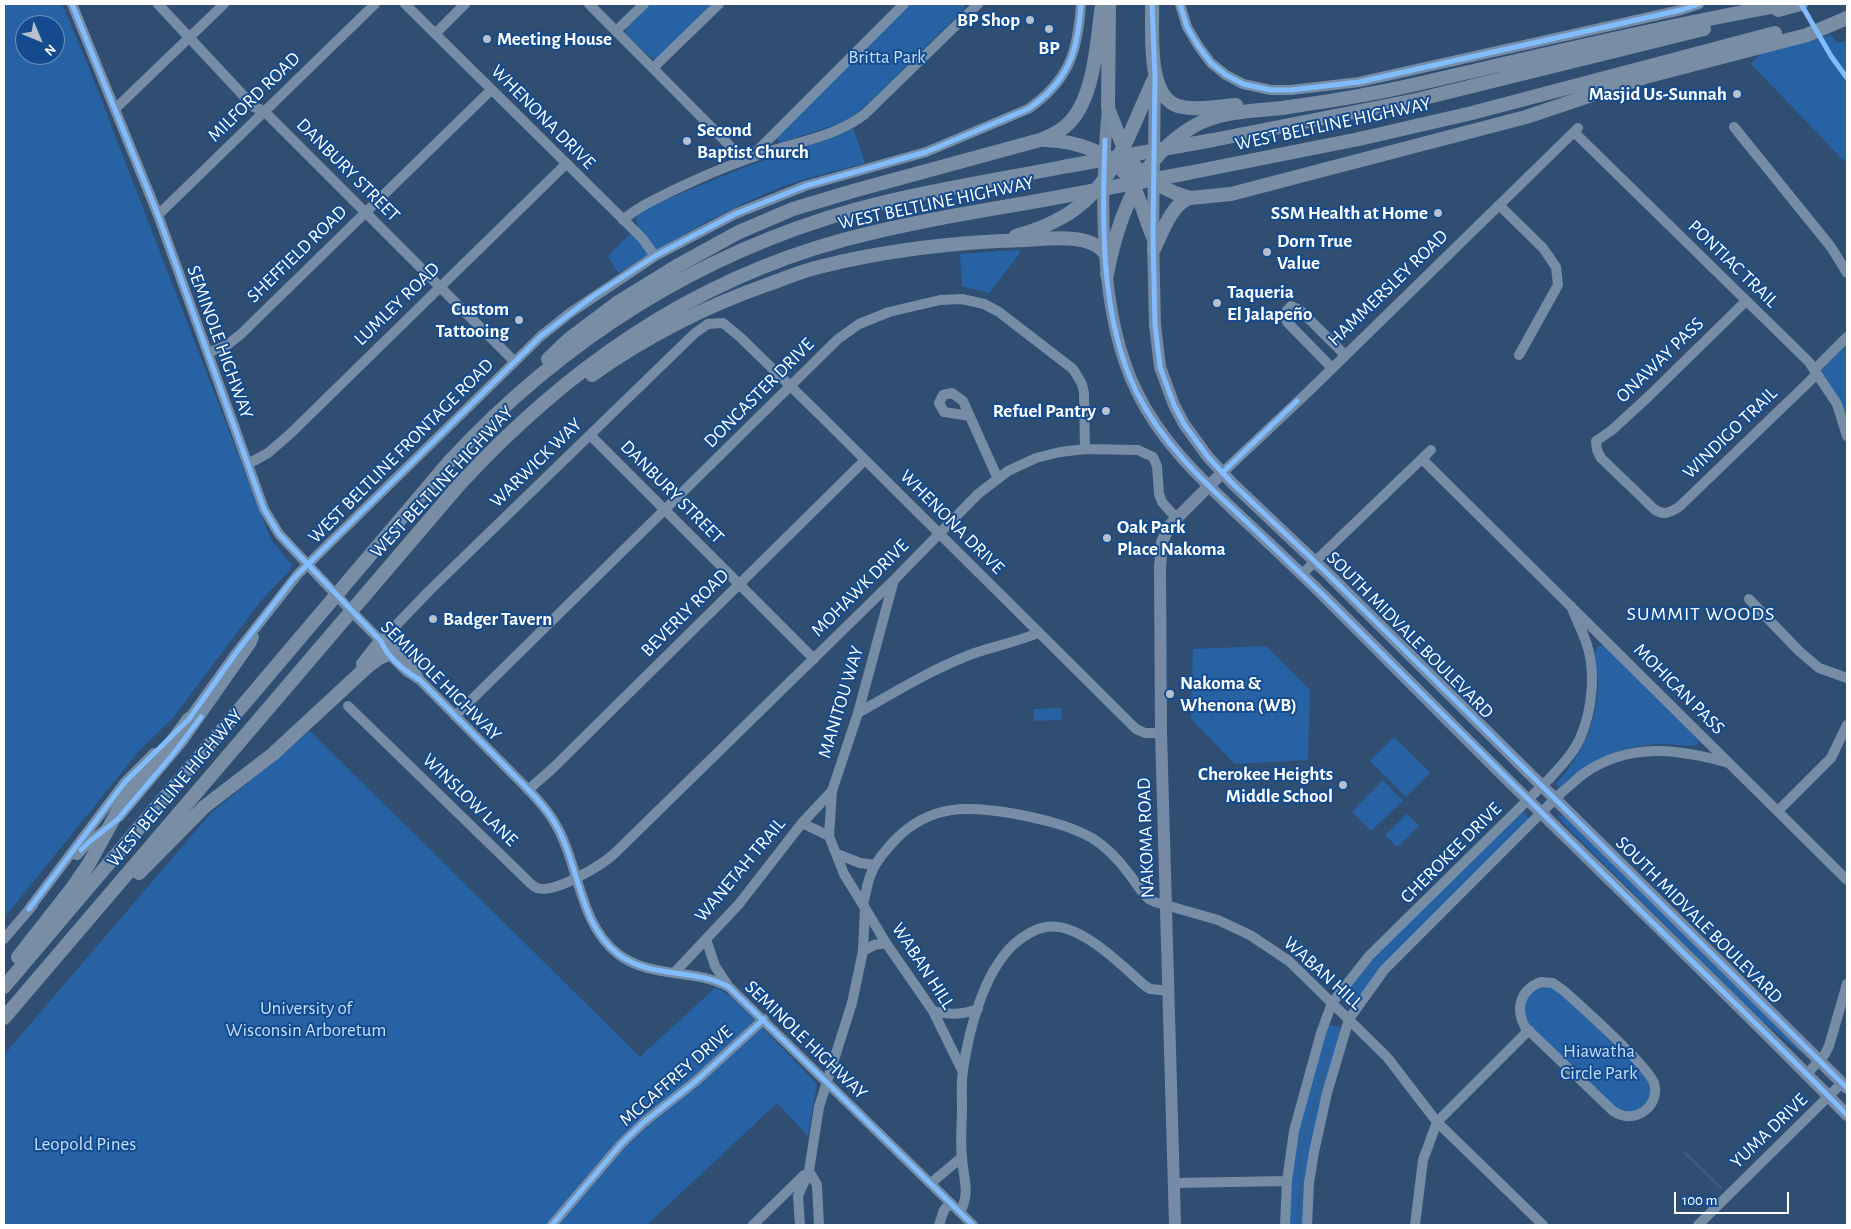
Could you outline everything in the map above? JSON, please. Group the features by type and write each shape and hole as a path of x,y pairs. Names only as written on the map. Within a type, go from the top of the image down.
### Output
{"highway":[{"path":"480,430 569,339 592,320 651,281 725,239 793,209 853,190 1040,140 1055,134 1067,125 1079,111 1090,86 1102,4"},
{"path":"1109,4 1108,108 1124,149 1135,166 1149,179 1175,193 1190,198 1231,194 1516,120 1645,78 1807,35 1847,16"},
{"path":"1152,4 1155,77 1158,86 1167,99 1177,105 1188,108 1302,104"},
{"path":"1107,274 1119,222 1134,190 1149,179 1155,159 1183,134 1206,120 1219,116 1364,95 1669,27 1787,4"},
{"name":"WEST BELTLINE HIGHWAY","path":"4,987 394,526 480,430 546,371 620,316 678,280 739,251 798,228 862,208 914,196 1416,100 1801,4"},
{"name":"WEST BELTLINE HIGHWAY","path":"4,1018 472,471 530,414 576,376 648,325 696,297 751,272 841,240 917,222 1188,173 1359,139 1472,113 1623,72 1847,16"},
{"path":"1003,241 1056,221 1070,213 1092,195 1103,180 1110,160 1124,149 1142,103 1155,77"},
{"path":"1040,140 1078,144 1110,160 1127,176 1154,243"},
{"path":"1154,243 1175,208 1190,198"},
{"path":"472,471 613,360 664,329 773,282 834,263 909,249 960,243 1064,239 1088,241 1097,245 1106,255"},
{"path":"334,696 371,655 381,640"},
{"path":"20,999 188,822 233,784 273,754 374,661 389,654"},
{"path":"4,974 73,887 90,862 130,789 172,742 189,719"}],"main road":[{"path":"1155,77 1155,159"},
{"path":"1108,108 1105,140 1110,160"},
{"name":"SOUTH MIDVALE BOULEVARD","path":"1149,179 1154,243 1155,325 1158,360 1166,387 1184,424 1222,473 1315,562 1845,1086"},
{"name":"SOUTH MIDVALE BOULEVARD","path":"1103,180 1107,274 1114,321 1122,352 1136,390 1167,441 1209,486 1302,574 1847,1115"},
{"name":"NAKOMA ROAD","path":"1175,1225 1161,733 1160,568 1164,533 1176,518 1222,473"}],"street":[{"name":"SEMINOLE HIGHWAY","path":"72,4 158,215 264,509 279,534 381,640 389,654 404,669 420,680 541,804 562,834 591,920 599,935 608,946 631,962 646,968 708,978 730,987 973,1225"},
{"name":"DANBURY STREET","path":"158,4 254,107 264,111 514,361"},
{"path":"115,109 224,4"},
{"name":"MILFORD ROAD","path":"158,215 374,4"},
{"name":"WHENONA DRIVE","path":"405,4 642,238 655,256"},
{"path":"435,34 465,4"},
{"path":"589,4 747,159"},
{"path":"616,30 644,4"},
{"path":"653,68 719,4"},
{"path":"747,159 904,4"},
{"path":"623,220 651,201 747,159 829,134 855,122 977,4"},
{"name":"WEST BELTLINE FRONTAGE ROAD","path":"4,939 125,782 189,719 236,653 293,579 541,336 614,282 655,256 711,226 762,202 805,186 926,152 1016,115 1039,102 1057,84 1071,60 1078,37 1081,4"},
{"path":"1180,4 1187,27 1198,47 1211,63 1226,75 1243,84 1270,90 1291,90 1359,82 1699,4"},
{"name":"SHEFFIELD ROAD","path":"208,353 227,345 241,334 491,90"},
{"path":"1734,127 1831,247 1847,274"},
{"name":"HAMMERSLEY ROAD","path":"1222,473 1576,130"},
{"name":"PONTIAC TRAIL","path":"1576,130 1816,372 1837,404 1847,436"},
{"name":"LUMLEY ROAD","path":"248,464 268,453 290,434 566,164"},
{"path":"1499,205 1543,248 1556,267 1558,285 1520,355"},
{"name":"DONCASTER DRIVE","path":"455,716 838,339 859,324 889,312 940,300 962,298 984,304 999,312 1073,369 1082,384 1084,393 1085,449"},
{"name":"ONAWAY PASS","path":"1665,514 1654,510 1601,458 1597,450 1596,441 1612,430 1648,397 1746,301"},
{"path":"1332,368 1287,322 1284,314 1291,306 1300,310 1345,355"},
{"name":"WHENONA DRIVE","path":"723,323 790,386 1136,730 1145,733 1161,733"},
{"name":"WARWICK WAY","path":"381,640 436,584 695,333 708,324 723,323"},
{"name":"WINDIGO TRAIL","path":"1665,514 1678,507 1816,372 1847,337"},
{"path":"970,416 998,479"},
{"name":"DANBURY STREET","path":"590,435 814,659"},
{"name":"MOHAWK DRIVE","path":"577,877 595,868 616,853 895,579 978,494 1008,471 1036,458 1060,452 1085,449 1138,450 1153,457 1157,466 1159,494 1162,502 1176,518"},
{"path":"1302,574 1431,450"},
{"name":"MOHICAN PASS","path":"1422,459 1847,880"},
{"name":"BEVERLY ROAD","path":"528,790 552,769 865,460"},
{"name":"MANITOU WAY","path":"864,906 844,874 829,836 832,791 858,713 895,579"},
{"path":"1749,599 1799,651 1819,668 1847,678"},
{"name":"CHEROKEE DRIVE","path":"1285,1225 1287,1181 1294,1131 1312,1063 1332,1003 1370,956 1542,786 1572,753 1581,736 1590,700 1591,672 1588,646 1571,606"},
{"name":"WEST BELTLINE FRONTAGE ROAD","path":"29,909 44,895 89,842 127,809 183,741 251,644 260,622"},
{"path":"858,713 959,660 1022,640 1038,632"},
{"name":"SEMINOLE HIGHWAY","path":"381,640 390,642 394,646 413,667 420,680"},
{"name":"WINSLOW LANE","path":"348,706 530,883 537,888 547,888 577,877"},
{"path":"1778,811 1831,758 1847,725"},
{"name":"CHEROKEE DRIVE","path":"1308,1225 1314,1152 1327,1093 1349,1019 1384,970 1555,799 1586,772 1610,760 1636,752 1667,751 1698,754 1729,763"},
{"name":"WANETAH TRAIL","path":"675,972 756,883 802,823 832,791"},
{"name":"WABAN HILL","path":"962,1072 933,1012 886,943 864,906 871,874 875,865 889,847 909,827 932,814 954,809 996,811 1049,822 1091,838 1114,854 1144,895 1156,902 1218,920 1250,935 1289,961 1387,1057 1437,1122 1543,1225"},
{"path":"802,823 829,836"},
{"path":"837,854 860,863 875,865"},
{"path":"800,1225 798,1196 809,1171 819,1108 826,1080 852,1004 864,952 864,906"},
{"path":"960,1212 966,1202 967,1191 962,1157 962,1072 978,1009 992,972 1004,955 1028,934 1046,927 1055,926 1069,929 1082,936 1117,961 1144,985 1150,988 1169,990"},
{"path":"706,939 715,966 730,987"},
{"path":"864,952 874,945 886,943"},
{"path":"1546,982 1553,983 1564,991 1646,1071 1654,1082 1653,1099 1646,1109 1637,1116 1627,1117 1616,1114 1528,1030 1520,1016 1520,1000 1534,985 1546,982"},
{"name":"YUMA DRIVE","path":"1806,1074 1820,1060 1829,1046 1847,984"},
{"path":"933,1012 965,1014 978,1009"},
{"name":"MCCAFFREY DRIVE","path":"552,1225 622,1143 644,1122 696,1081 764,1019"},
{"path":"1415,1225 1423,1160 1437,1122 1528,1030"},
{"name":"YUMA DRIVE","path":"1698,1225 1829,1096 1845,1086"},
{"path":"931,1183 962,1157"},
{"path":"753,1225 809,1171"},
{"path":"809,1171 817,1184 819,1225"},
{"path":"1175,1183 1287,1181"},
{"path":"938,1225 944,1210 950,1203"}],"green space":[{"path":"4,4 62,4 89,68 271,540 292,565 289,571 260,602 173,718 138,752 4,918"},
{"path":"649,4 713,4 658,58 653,59 626,34 627,26"},
{"name":"Britta Park","path":"910,4 965,5 963,10 869,103 847,121 780,143 776,137 779,133"},
{"path":"1831,35 1837,43 1847,41 1847,164 1751,64 1763,51"},
{"path":"853,128 865,163 798,181 756,198 696,228 618,273 608,256 638,226 636,218 641,211 739,170 783,153 824,141"},
{"path":"1020,250 1020,253 989,293 962,286 960,254"},
{"path":"1847,343 1847,419 1840,400 1821,371"},
{"path":"1604,645 1698,740 1698,744 1690,746 1649,745 1621,750 1583,768 1560,787 1556,784 1574,761 1592,724 1598,681 1595,659 1596,651 1597,647"},
{"path":"1266,646 1310,690 1308,760 1235,764 1191,719 1193,649"},
{"path":"1061,708 1062,720 1034,721 1034,709"},
{"name":"University of Wisconsin Arboretum","path":"310,731 640,1057 716,987 735,999 817,1084 808,1136 777,1103 647,1225 4,1225 4,1055 210,814"},
{"path":"1394,737 1430,773 1406,797 1370,761"},
{"path":"1383,780 1403,801 1371,831 1352,812"},
{"path":"1524,812 1530,820 1350,1005 1345,1004 1342,996 1375,955 1520,813"},
{"path":"1407,814 1419,826 1397,847 1385,835"},
{"path":"1557,814 1568,818 1802,1049 1800,1052 1761,1020 1563,823"},
{"name":"Hiawatha Circle Park","path":"1542,986 1552,987 1582,1012 1643,1073 1649,1085 1650,1095 1641,1108 1635,1112 1618,1111 1528,1024 1524,1012 1525,1002 1531,993"},
{"path":"1331,1025 1340,1027 1341,1032 1305,1225 1289,1225 1291,1187 1298,1133 1325,1030"}],"waterway":[{"path":"1298,1225 1301,1149 1329,1051"},
{"path":"1684,1152 1721,1188"}],"cycle path":[{"path":"72,4 158,215 264,509 279,534 381,641 392,658 420,680 542,805 562,837 580,891 594,925 605,941 618,954 644,967 702,977 729,987 973,1225"},
{"path":"29,909 125,782 189,719 236,653 293,579 541,336 592,297 655,256 735,214 805,186 926,152 1028,109 1053,87 1069,64 1077,36 1081,4"},
{"path":"1152,4 1155,77 1153,237 1155,325 1160,367 1174,405 1184,424 1208,457 1233,484 1328,574 1847,1088"},
{"path":"1180,4 1187,27 1211,63 1226,75 1243,84 1271,90 1291,90 1359,82 1681,10 1699,4"},
{"path":"1801,4 1831,56 1847,78"},
{"path":"1105,140 1104,236 1110,300 1124,362 1136,391 1158,428 1200,477 1323,596 1847,1115"},
{"path":"1222,473 1297,401"},
{"path":"81,850 117,820 174,753 201,717"},
{"path":"552,1225 622,1143 644,1122 696,1081 764,1019"}],"place":[{"name":"BP Shop","path":"1030,20"},
{"name":"BP","path":"1049,29"},
{"name":"Meeting House","path":"487,39"},
{"name":"Masjid Us-Sunnah","path":"1737,94"},
{"name":"Second Baptist Church","path":"687,141"},
{"name":"SSM Health at Home","path":"1438,213"},
{"name":"Dorn True Value","path":"1267,252"},
{"name":"Taqueria El Jalapeño","path":"1217,303"},
{"name":"Custom Tattooing","path":"519,320"},
{"name":"Refuel Pantry","path":"1106,411"},
{"name":"Oak Park Place Nakoma","path":"1107,538"},
{"name":"Badger Tavern","path":"433,619"},
{"name":"Nakoma & Whenona (WB)","path":"1170,694"},
{"name":"Cherokee Heights Middle School","path":"1343,785"}],"district":[{"name":"SUMMIT WOODS","path":"1701,614"}],"park label":[{"name":"Leopold Pines","path":"85,1144"}]}
